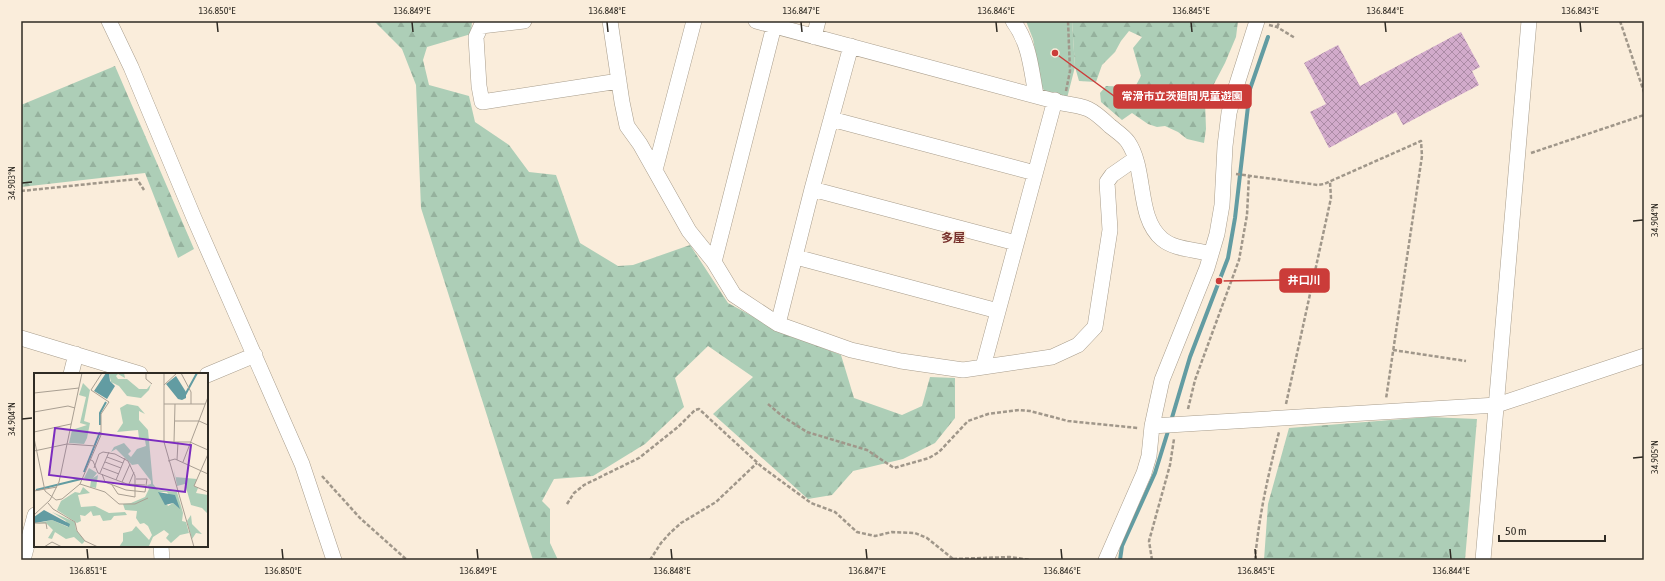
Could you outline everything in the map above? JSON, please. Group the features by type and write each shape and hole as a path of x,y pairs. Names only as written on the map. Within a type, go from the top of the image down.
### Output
{"street":[{"path":"110,21 131,67 194,218 302,464 334,560"},
{"path":"524,21 481,26 476,37 479,86 482,102 619,81"},
{"path":"610,21 627,126 655,170 689,231 714,262 734,295 778,324 851,350 944,368 963,370 1052,357 1078,345 1095,327 1110,230 1107,182 1112,175 1135,159"},
{"path":"655,170 694,21"},
{"path":"756,21 1093,110 1128,142 1135,159 1147,214 1152,228 1157,234 1174,246 1211,254"},
{"path":"814,37 818,21"},
{"path":"1013,21 1022,34 1029,50 1036,95"},
{"path":"1483,560 1529,21"},
{"path":"1106,560 1144,473 1149,456 1152,426 1162,380 1207,268 1217,234 1222,205 1224,146 1229,113 1257,22"},
{"path":"714,262 774,26"},
{"path":"778,324 812,189 851,46"},
{"path":"983,367 1035,173 1059,101"},
{"path":"831,119 1035,173"},
{"path":"812,189 1016,243"},
{"path":"796,257 998,311"},
{"path":"21,338 137,373"},
{"path":"71,373 76,354"},
{"path":"208,375 255,356"},
{"path":"1152,426 1496,405 1644,356"},
{"path":"23,560 34,519"},
{"path":"161,547 162,560"}],"path":[{"path":"1059,101 1070,71 1068,21"},
{"path":"1277,27 1280,21"},
{"path":"1620,21 1644,92"},
{"path":"1257,22 1277,27 1296,38"},
{"path":"1518,153 1530,153 1537,151 1644,115"},
{"path":"1224,172 1318,186 1421,141 1422,156 1393,350 1386,412"},
{"path":"1152,560 1149,541 1170,465 1195,380 1239,260 1247,216 1250,175"},
{"path":"21,191 137,179 144,190"},
{"path":"1256,560 1258,530 1263,498 1331,198 1330,182"},
{"path":"1393,350 1466,361"},
{"path":"768,404 782,416 807,432 867,450 894,468 929,458 939,452 968,421 988,414 1019,410 1030,411 1068,421 1139,428 1152,426"},
{"path":"567,504 574,492 584,484 639,458 678,427 695,410 699,409 758,463 811,503 835,512 857,532 875,536 892,532 915,533 927,538 952,559 1010,557 1030,560"},
{"path":"650,560 660,543 670,533 682,523 716,502 758,463"},
{"path":"302,464 314,464 326,481 360,518 407,560"}],"green space":[{"path":"374,21 472,21 471,34 427,47 423,60 429,85 469,96 475,122 509,145 529,172 556,175 580,243 618,266 633,265 690,245 728,303 780,331 841,355 854,398 902,415 922,406 930,377 955,378 955,418 935,443 903,459 853,471 832,495 808,499 713,414 753,377 708,346 675,378 684,407 645,444 593,476 554,479 542,501 550,509 550,543 558,560 533,560 421,208 416,85 402,49"},
{"path":"1026,21 1072,21 1075,67 1067,98 1045,92 1042,87 1033,39"},
{"path":"1072,21 1238,21 1236,37 1225,63 1205,101 1206,129 1204,143 1187,139 1178,132 1165,126 1157,127 1148,124 1132,113 1122,120 1101,102 1100,93 1106,86 1135,87 1141,76 1133,48 1142,37 1129,31 1115,52 1102,65 1096,82 1079,81 1075,67"},
{"path":"115,66 194,249 178,258 145,173 21,187 21,105"},
{"path":"1429,417 1477,419 1465,560 1264,560 1268,504 1289,428"}],"building":[{"path":"1461,32 1480,67 1472,71 1479,85 1403,125 1396,112 1329,148 1310,112 1326,104 1304,63 1338,45 1360,86"}],"waterway":[{"path":"1171,421 1190,357 1228,258 1235,218 1250,89 1268,37"},
{"path":"1120,560 1122,546 1155,473 1169,428"}],"place":[{"name":"常滑市立茨廻間児童遊園","path":"1055,53"},
{"name":"井口川","path":"1219,281"}],"district":[{"name":"多屋","path":"953,238"}]}
